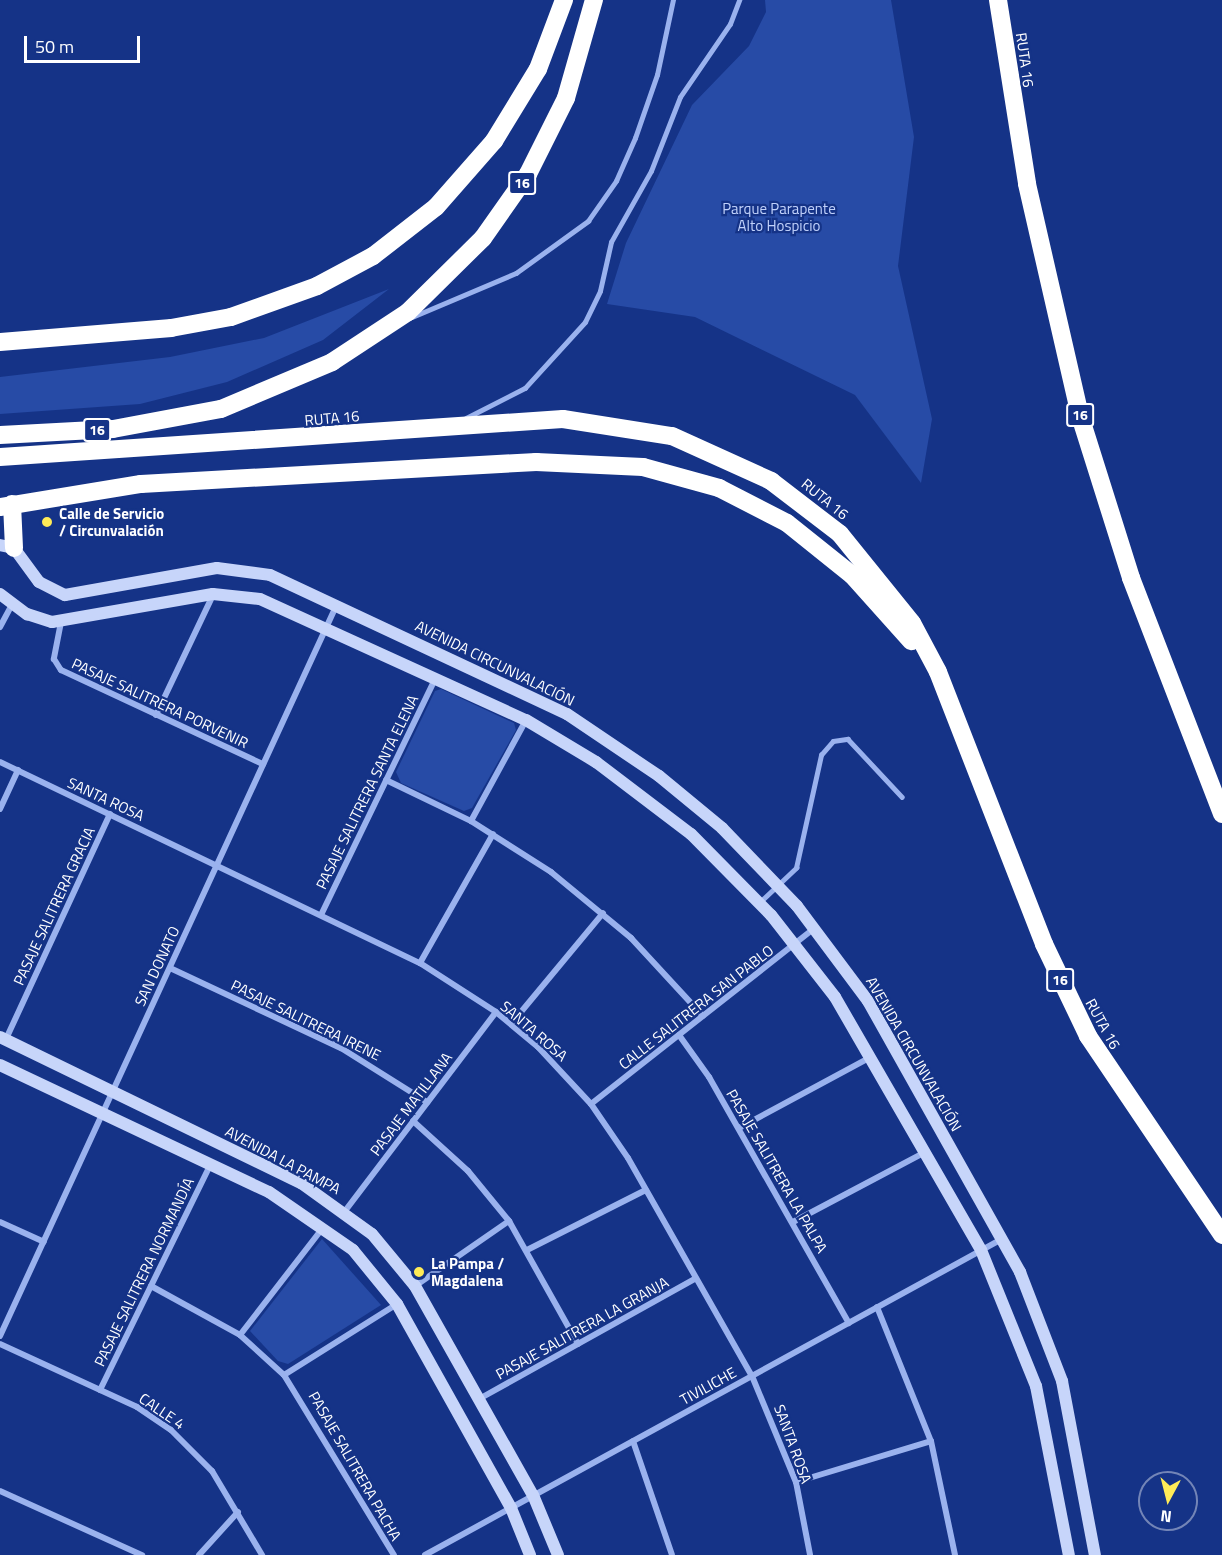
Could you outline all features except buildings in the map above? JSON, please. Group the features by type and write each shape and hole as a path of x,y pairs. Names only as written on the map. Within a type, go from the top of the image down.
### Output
{"highway":[{"path":"0,342 171,328 231,317 298,294 373,256 436,207 494,141 538,69 564,0"},
{"name":"16","path":"0,435 113,429 221,409 302,378 388,326 465,259 528,174 566,98 594,0"},
{"name":"RUTA 16","path":"998,0 1027,184 1080,416 1135,589 1222,814"},
{"name":"RUTA 16","path":"0,457 529,420 618,424 698,445 748,467 818,514 868,563 912,623 948,698 1027,904 1088,1036 1222,1235"},
{"path":"7,546 6,505 106,487 536,462 668,472 758,506 831,555 893,619 948,698"}],"street":[{"name":"AVENIDA CIRCUNVALACIÓN","path":"7,546 39,582 66,595 230,567 270,575 535,696 599,733 691,801 778,885 815,928 892,1040 1002,1238 1062,1381 1095,1555"},
{"path":"0,594 35,618 62,622 213,594 260,599 526,720 662,810 760,903 795,944 871,1056 981,1250 1036,1386 1069,1555"},
{"path":"156,715 213,594"},
{"path":"0,627 12,604"},
{"name":"SAN DONATO","path":"0,1336 336,605"},
{"name":"PASAJE SALITRERA PORVENIR","path":"62,622 54,655 58,668 263,764"},
{"name":"PASAJE SALITRERA SANTA ELENA","path":"321,915 435,678"},
{"path":"471,821 526,720"},
{"name":"SANTA ROSA","path":"0,762 420,963 511,1024 591,1104 646,1190 752,1376 796,1482 810,1555"},
{"path":"0,809 18,770"},
{"path":"386,780 493,834 603,913 703,1016"},
{"name":"PASAJE SALITRERA GRACIA","path":"3,1039 110,814"},
{"path":"420,963 493,834"},
{"path":"511,1024 603,913"},
{"name":"CALLE SALITRERA SAN PABLO","path":"591,1104 815,928"},
{"name":"PASAJE SALITRERA IRENE","path":"170,968 341,1048 427,1102"},
{"name":"PASAJE MATILLANA","path":"345,1211 496,1012"},
{"name":"PASAJE SALITRERA LA PALPA","path":"679,1035 739,1128 849,1323"},
{"name":"AVENIDA LA PAMPA","path":"3,1039 113,1090 301,1183 345,1211 385,1247 415,1286 533,1495 558,1555"},
{"path":"739,1128 871,1056"},
{"path":"0,1065 210,1164 324,1226 366,1263 397,1304 511,1508 530,1555"},
{"path":"413,1121 468,1171 509,1221 528,1250 578,1344"},
{"path":"793,1222 925,1152"},
{"name":"PASAJE SALITRERA NORMANDÍA","path":"100,1390 210,1164"},
{"path":"528,1250 646,1190"},
{"path":"0,1221 44,1242"},
{"path":"415,1286 509,1221"},
{"path":"240,1335 324,1226"},
{"name":"TIVILICHE","path":"425,1555 1002,1238"},
{"name":"PASAJE SALITRERA LA GRANJA","path":"479,1399 696,1278"},
{"name":"PASAJE SALITRERA PACHA","path":"151,1286 240,1335 284,1375 394,1555"},
{"path":"284,1375 397,1304"},
{"path":"877,1307 931,1441 956,1555"},
{"name":"CALLE 4","path":"0,1344 155,1417 187,1443 238,1512 262,1555"},
{"path":"633,1441 672,1555"},
{"path":"796,1482 931,1441"},
{"path":"0,1491 142,1555"},
{"path":"199,1555 238,1512"}],"lane":[{"path":"388,326 516,273 588,221 616,181 635,138 663,53 673,0"},
{"path":"417,429 473,416 507,399 542,374 585,322 600,291 611,242 651,171 680,97 730,24 739,0"},
{"path":"760,903 800,857 821,755 833,741 848,739 902,797"}],"green space":[{"name":"Parque Parapente Alto Hospicio","path":"765,0 891,0 914,137 898,266 932,419 921,483 855,395 695,317 607,304 626,243 692,105 749,46 766,12"},
{"path":"389,289 323,340 227,382 140,404 0,414 0,377 170,357 264,338"},
{"path":"441,689 514,723 516,730 472,808 464,811 401,783 396,772 435,691"},
{"path":"322,1239 381,1305 288,1364 278,1361 250,1331"}],"place":[{"name":"Calle de Servicio / Circunvalación","path":"47,522"},
{"name":"La Pampa / Magdalena","path":"419,1272"}]}
